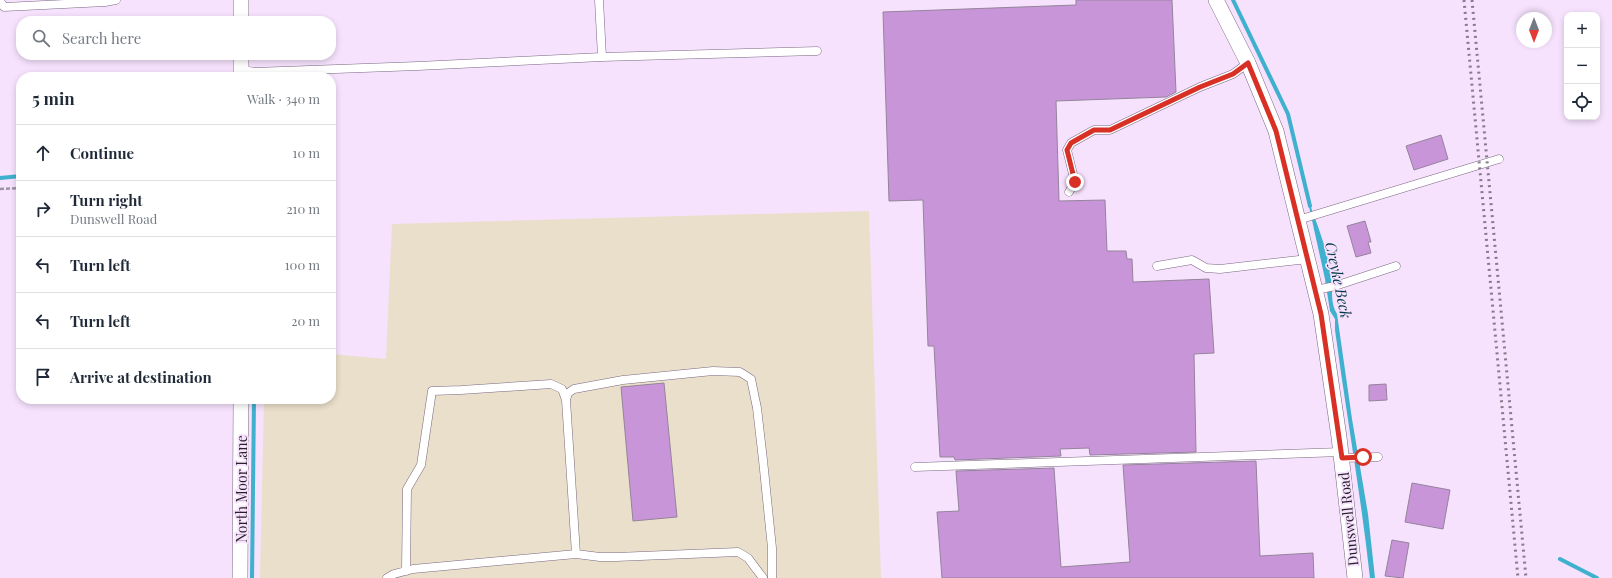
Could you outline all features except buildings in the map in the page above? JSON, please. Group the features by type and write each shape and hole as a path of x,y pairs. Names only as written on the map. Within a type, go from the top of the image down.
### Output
{"street":[{"path":"241,0 241,16"},
{"name":"Dunswell Road","path":"1216,0 1248,63 1276,131 1303,219 1308,259 1320,289 1321,314 1344,456 1355,578"},
{"name":"North Moor Lane","path":"240,578 241,404"}],"lane":[{"path":"1,5 105,2 116,0"},
{"path":"599,0 602,57"},
{"path":"241,67 253,72 602,57 817,51"},
{"path":"1069,192 1075,182 1067,150 1071,143 1094,130 1110,130 1117,127 1200,87 1233,74 1248,63"},
{"path":"1303,219 1498,159"},
{"path":"1157,266 1192,260 1206,268 1220,269 1308,259"},
{"path":"1320,289 1335,286 1396,266"},
{"path":"566,400 568,393 574,389 630,379 713,371 740,372 751,379 758,408 772,548 772,578"},
{"path":"406,570 407,489 420,465 432,391 551,384 562,389 566,400 576,554"},
{"path":"915,467 1344,456 1378,457"},
{"path":"387,578 394,574 413,568 576,554 616,557 738,552 748,558 763,578"}],"path":[{"path":"0,189 16,188"}],"shaded area":[{"path":"869,211 881,578 260,578 264,404 336,404 336,354 386,359 392,224"}],"water":[{"path":"1308,202 1322,239 1330,268 1333,305 1337,314 1352,419 1368,514 1375,578 1370,578 1335,330 1335,319 1330,311 1325,279"}],"waterway":[{"name":"Creyke Beck","path":"1233,0 1288,114 1310,206"},
{"path":"0,178 16,176"},
{"path":"252,578 254,404"},
{"path":"1560,559 1597,578"}],"railway":[{"path":"1464,0 1518,578"},
{"path":"1472,0 1526,578"}],"route":[{"path":"1075,182 1067,150 1071,143 1094,130 1110,130 1200,87 1233,74 1248,63 1276,131 1321,314 1342,458 1363,457"}]}
